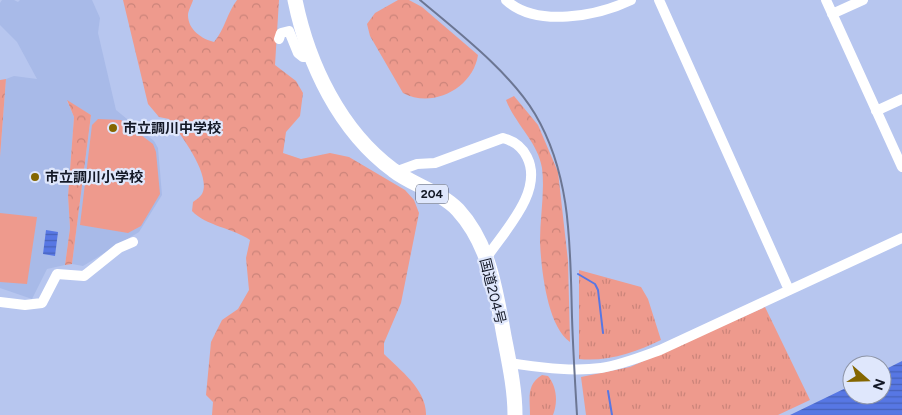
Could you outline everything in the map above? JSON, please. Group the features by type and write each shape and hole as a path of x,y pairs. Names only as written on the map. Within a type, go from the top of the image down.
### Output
{"highway":[{"name":"国道204号","path":"295,0 301,30 312,57 350,130 371,153 395,172 457,209 474,232 487,256 496,288 509,363 515,415"}],"street":[{"path":"506,0 523,11 551,16 577,16 625,2"},
{"path":"659,0 788,290"},
{"path":"826,0 902,167"},
{"path":"832,14 863,0"},
{"path":"279,39 281,33 289,31 298,53 302,57 312,57"},
{"path":"876,110 902,99"},
{"path":"395,172 417,164 435,163 503,138 514,141 525,153 532,167 531,185 525,201 487,256"},
{"path":"509,363 563,370 588,369 628,362 660,350 902,238"},
{"path":"0,302 25,305 42,302 57,274 84,276 119,248 133,242"}],"shaded area":[{"path":"2,0 18,2 20,0 92,0 100,18 98,33 116,110 154,141 158,148 162,195 139,232 83,266 72,264 91,115 67,101 74,117 68,196 70,228 65,265 47,269 32,299 0,288 0,157 6,79 14,76 37,79 17,42 0,25 0,3"}],"green space":[{"path":"123,0 193,0 188,15 190,25 200,36 214,42 237,0 279,0 275,65 296,81 303,93 300,116 286,132 283,153 301,159 330,153 349,157 405,190 414,200 419,213 401,303 384,343 384,354 405,374 417,389 422,397 426,415 212,415 213,402 206,395 211,342 222,320 238,309 249,290 246,258 250,240 212,224 192,211 193,202 202,194 204,186 203,176 193,155 169,119 159,117 148,104"},
{"path":"398,0 409,0 422,7 478,55 475,67 460,86 439,97 415,97 403,93 370,36 367,24 375,13"},
{"path":"6,79 0,157 0,80"},
{"path":"514,96 538,125 558,172 568,261 570,342 562,334 556,323 547,296 540,241 542,168 536,150 506,100"},
{"path":"67,100 91,115 72,264 65,265 70,228 68,196 74,117"},
{"path":"98,119 121,120 153,144 156,152 160,194 141,226 128,233 80,225 92,125"},
{"path":"0,213 37,217 27,284 0,282"},
{"path":"579,270 641,287 648,299 661,340 622,355 590,360 579,359"},
{"path":"765,307 810,400 778,415 586,415 581,377 630,367"},
{"path":"542,375 548,376 553,385 556,395 555,410 553,415 530,415 531,388 533,383"}],"water":[{"path":"46,230 58,232 55,256 43,254"},
{"path":"902,361 902,415 790,415 842,390 842,405 892,405 892,366"}],"waterway":[{"path":"578,274 595,284 598,290 603,333"},
{"path":"608,391 612,415"}],"railway":[{"path":"420,0 482,53 512,83 535,114 547,138 556,162 567,213 577,415"}],"place":[{"name":"市立調川中学校","path":"113,128"},
{"name":"市立調川小学校","path":"35,177"}]}
